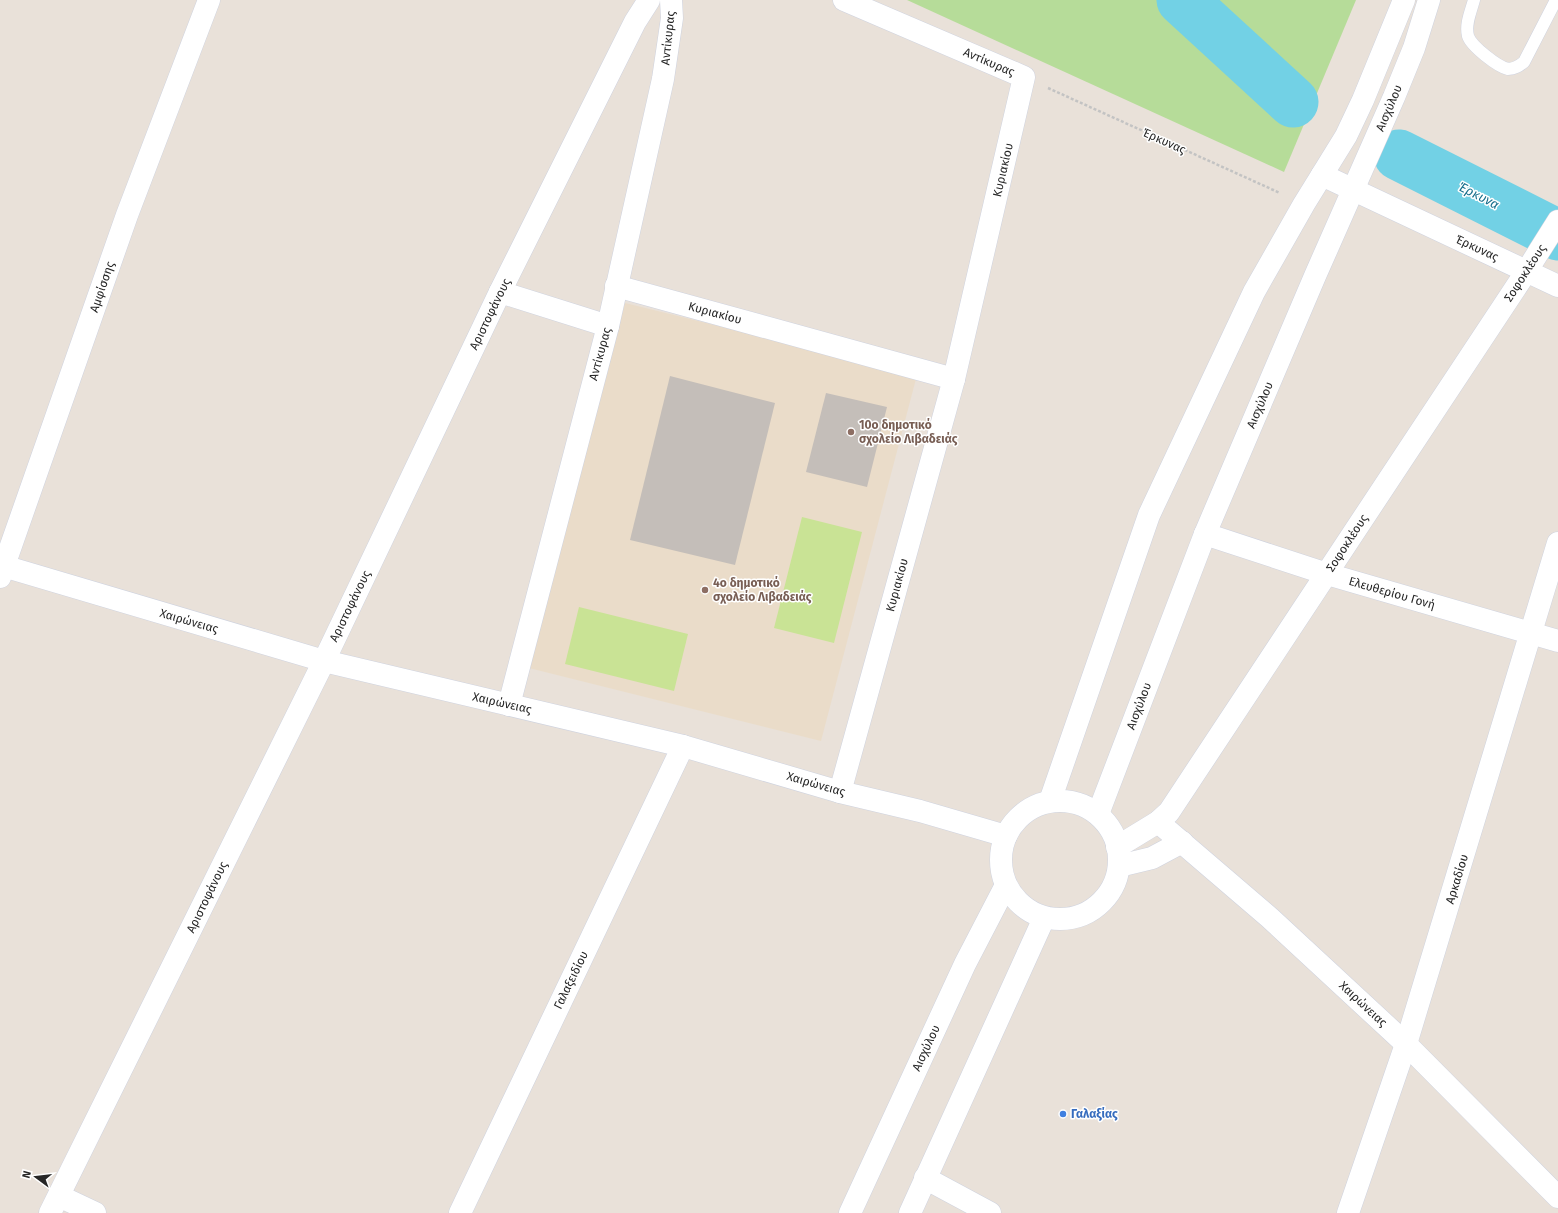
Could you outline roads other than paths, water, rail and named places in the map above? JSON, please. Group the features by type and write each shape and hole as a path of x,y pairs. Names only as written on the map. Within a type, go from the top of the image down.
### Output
{"street":[{"name":"Αμφίσσης","path":"2,570 127,215 209,0"},
{"name":"Αριστοφάνους","path":"54,1204 324,661 500,292 635,22 649,0"},
{"name":"Αντίκυρας","path":"508,705 608,326 663,79 672,18 671,0"},
{"name":"Αντίκυρας","path":"844,0 1024,77"},
{"path":"1050,801 1149,515 1254,292 1304,204 1346,136 1363,100 1404,0"},
{"name":"Αισχύλου","path":"1098,814 1205,534 1394,97 1414,48 1429,0"},
{"name":"Κυριακίου","path":"840,792 954,379 1024,77"},
{"name":"Έρκυνας","path":"1322,175 1558,286"},
{"name":"Σοφοκλέους","path":"1118,856 1169,812 1526,272 1558,221"},
{"name":"Κυριακίου","path":"616,286 954,379"},
{"path":"500,292 608,326"},
{"name":"Ελευθερίου Γονή","path":"1205,534 1327,574 1558,641"},
{"name":"Αρκαδίου","path":"1348,1213 1406,1044 1532,633 1558,543"},
{"name":"Χαιρώνειας","path":"2,570 324,661 683,746 840,792 920,811 1006,836"},
{"name":"Γαλαξειδίου","path":"460,1213 683,746"},
{"path":"1050,801 1075,802 1098,814 1114,835 1118,856 1113,888 1096,908 1071,919 1044,918 1021,906 1006,885 1000,860 1006,836 1016,820 1032,808 1050,801"},
{"name":"Χαιρώνειας","path":"1158,822 1270,918 1406,1044 1558,1197"},
{"path":"1118,856 1152,858 1182,842"},
{"name":"Αισχύλου","path":"850,1213 965,964 1006,885"},
{"path":"910,1213 1044,918"},
{"path":"925,1178 990,1213"},
{"path":"54,1204 95,1213"}],"lane":[{"path":"1474,0 1467,29 1469,38 1475,46 1500,67 1509,69 1518,67 1524,62 1556,0"}],"waterway":[{"name":"Έρκυνα","path":"1182,0 1293,102"},
{"name":"Έρκυνα","path":"1399,155 1558,235"}],"place":[{"name":"10ο δημοτικό σχολείο Λιβαδειάς","path":"851,432"},
{"name":"4ο δημοτικό σχολείο Λιβαδειάς","path":"705,590"},
{"name":"Γαλαξίας","path":"1063,1114"}]}
